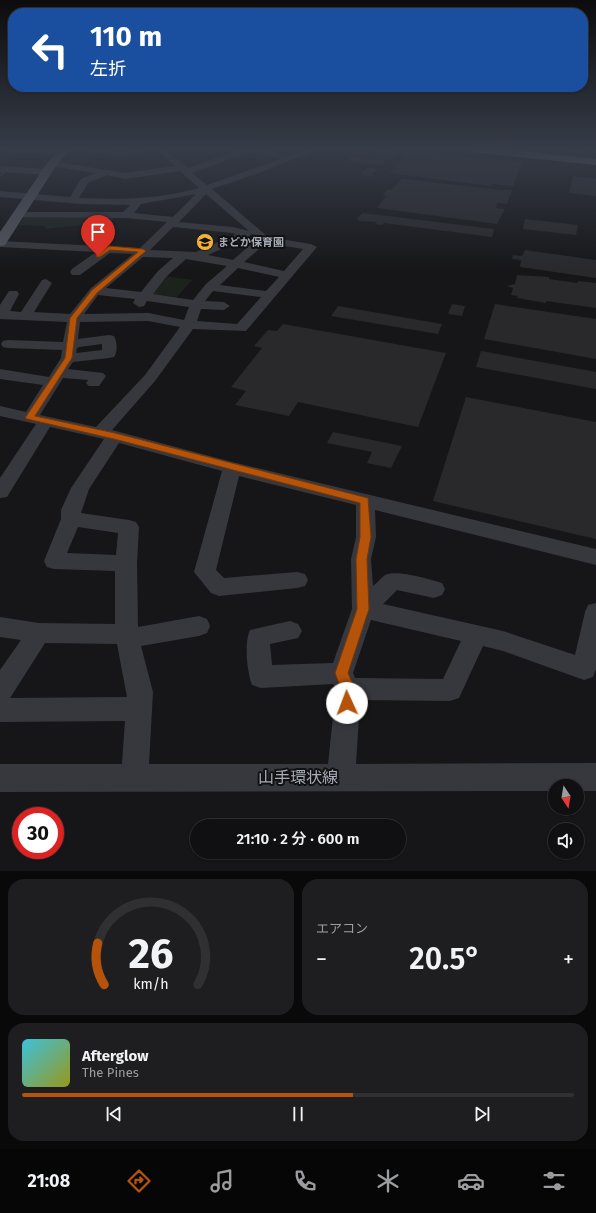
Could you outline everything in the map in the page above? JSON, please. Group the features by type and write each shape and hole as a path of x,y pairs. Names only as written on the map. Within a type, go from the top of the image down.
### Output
{"main road":[{"path":"0,243 35,190"}],"street":[{"path":"74,199 79,190"},
{"path":"0,194 102,202 139,201 184,194 199,190"},
{"path":"0,492 38,419 69,352 74,318 95,291 142,252 203,190"},
{"path":"14,294 1,315 74,318 130,316 148,317 189,325 241,328 312,247 265,240 247,231 207,190"},
{"path":"126,215 139,201"},
{"path":"19,214 126,215 247,231"},
{"path":"198,256 208,249 228,243 246,234 247,231"},
{"path":"126,564 54,561 71,519 71,510 80,488 108,434 189,325 196,305 210,287 234,264 259,242 265,240"},
{"path":"0,243 109,248 182,256 198,256 287,275"},
{"path":"76,272 109,248"},
{"path":"130,316 162,274 182,256"},
{"path":"25,316 46,283"},
{"path":"210,287 270,295"},
{"path":"95,291 174,300 196,305 224,306"},
{"path":"8,344 69,352"},
{"path":"0,374 56,378 98,376 94,383"},
{"path":"0,412 108,434 232,468 596,557"},
{"path":"232,468 205,572 219,587 297,580"},
{"path":"341,777 345,681 363,609 361,559 366,537 365,500"},
{"path":"71,519 129,527 126,564 126,634 140,692 135,777"},
{"path":"363,609 393,581 434,589"},
{"path":"363,609 503,641 584,669 596,612"},
{"path":"0,627 39,633 126,634 138,637 199,626"},
{"path":"290,632 258,637 261,677 345,681 450,690 476,635"},
{"path":"0,691 39,633"},
{"path":"0,710 139,709"},
{"name":"山手環状線","path":"0,778 596,777"}],"shaded area":[{"path":"25,216 117,216 111,222 45,229 46,226 19,225"},
{"path":"164,276 192,280 177,297 152,294"}],"building":[{"path":"387,190 512,190 507,204 497,203 496,208 505,209 497,224 377,208 386,196 383,195"},
{"path":"570,190 596,190 596,196 569,193"},
{"path":"363,213 494,229 492,237 384,223 382,225 375,224 377,222 358,221 359,219 356,219"},
{"path":"525,219 578,225 576,235 523,229"},
{"path":"525,250 596,260 596,278 520,267 521,260 512,259 513,255 522,256"},
{"path":"517,275 549,277 549,279 577,283 578,281 596,283 596,308 546,301 546,303 517,298 518,296 511,295 513,288 506,286 515,284"},
{"path":"452,304 465,306 462,316 448,314"},
{"path":"495,304 596,319 596,359 484,339"},
{"path":"338,306 442,324 438,334 331,316"},
{"path":"283,324 446,353 418,427 298,402 289,416 235,405 246,391 231,387 262,348 254,346 268,330 277,331"},
{"path":"481,351 596,372 596,389 476,367"},
{"path":"466,397 596,422 596,539 433,501"},
{"path":"333,432 402,446 391,468 367,463 372,452 327,443"}],"place":[{"name":"まどか保育園","path":"205,242"}],"route":[{"path":"98,256 109,248 143,251 95,291 74,318 72,322 68,358 30,418 100,432 232,468 365,500 366,537 361,559 363,609 341,673 348,689 347,703"}]}
